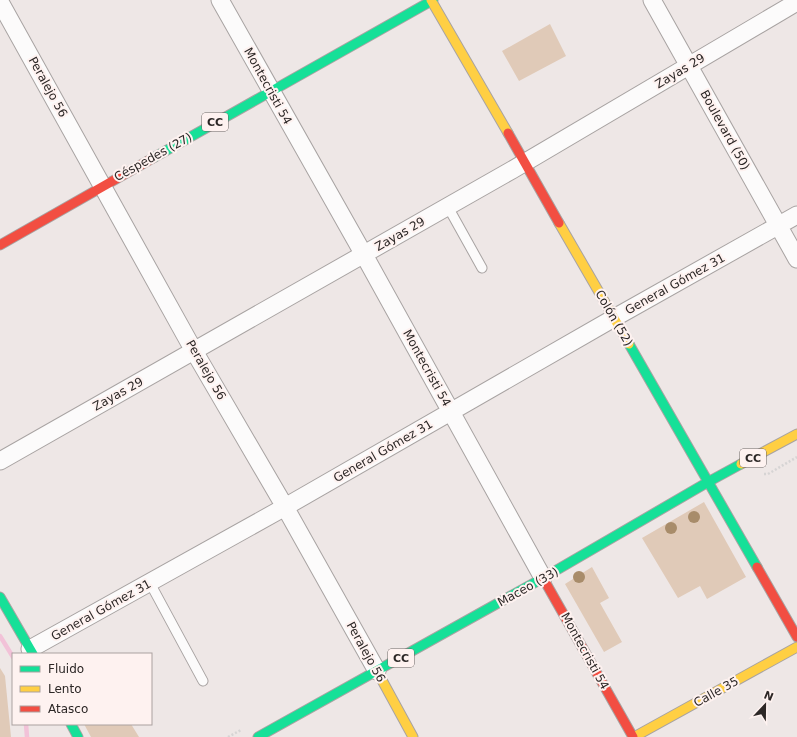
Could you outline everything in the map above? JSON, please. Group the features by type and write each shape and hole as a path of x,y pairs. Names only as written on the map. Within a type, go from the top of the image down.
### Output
{"main road":[{"name":"Céspedes (27)","path":"0,245 432,0"},
{"name":"Colón (52)","path":"432,0 797,637"},
{"name":"Maceo (33)","path":"258,737 543,578 708,482 797,434"},
{"name":"Montecristi 54","path":"543,578 634,737"},
{"path":"0,597 32,651"},
{"name":"Calle 35","path":"634,737 797,647"},
{"name":"Peralejo 56","path":"377,671 413,737"},
{"path":"72,725 78,737"}],"street":[{"name":"Montecristi 54","path":"220,0 452,412 543,578"},
{"name":"Boulevard (50)","path":"652,0 797,259"},
{"name":"Peralejo 56","path":"0,2 194,351 285,507 377,671"},
{"name":"Zayas 29","path":"0,460 525,163 797,2"},
{"name":"General Gómez 31","path":"32,651 797,215"}],"lane":[{"path":"448,206 482,268"},
{"path":"150,583 203,681"}],"shaded area":[{"path":"550,24 566,56 519,81 502,51"},
{"path":"704,502 746,577 707,599 700,586 678,598 642,538"},
{"path":"592,567 609,598 600,603 622,642 604,652 565,584"},
{"path":"0,668 5,676 11,737 0,737"},
{"path":"85,725 132,725 139,737 91,737"}],"waterway":[{"path":"0,636 12,655"},
{"path":"26,725 27,737"}],"traffic: fast":[{"path":"153,158 433,0"},
{"path":"629,344 757,567"},
{"path":"258,737 543,578 741,464"},
{"path":"0,597 32,653"},
{"path":"72,725 78,737"}],"traffic: slow":[{"path":"431,0 508,133"},
{"path":"559,223 629,344"},
{"path":"741,464 797,434"},
{"path":"634,737 797,647"},
{"path":"377,671 413,737"}],"traffic: jam":[{"path":"508,133 559,223"},
{"path":"0,245 153,158"},
{"path":"757,567 797,637"},
{"path":"543,578 633,737"}]}
